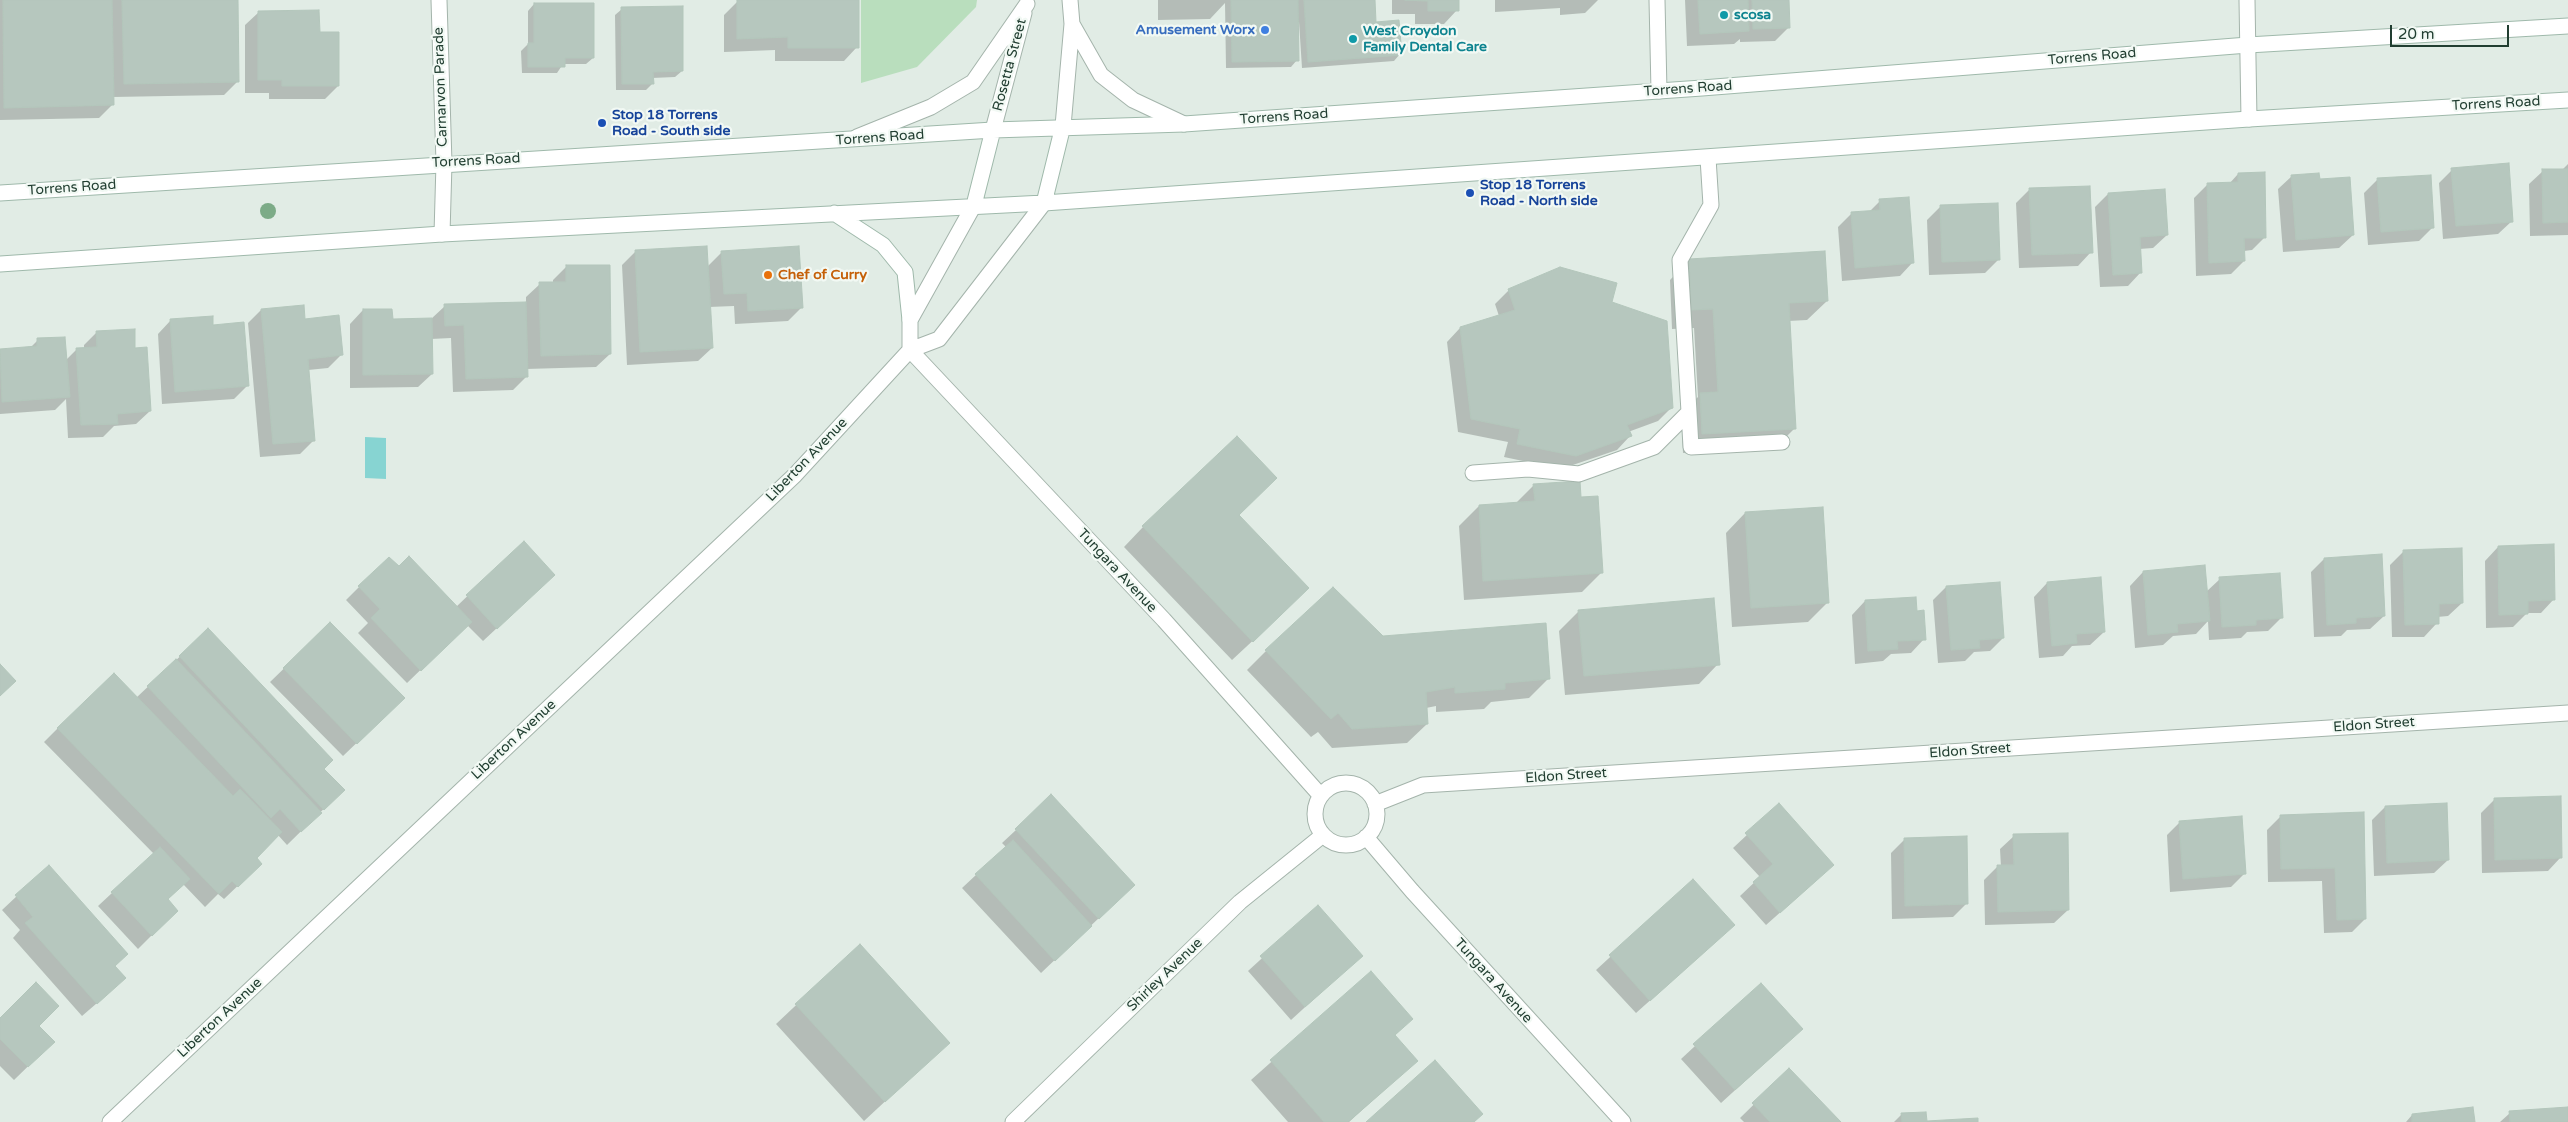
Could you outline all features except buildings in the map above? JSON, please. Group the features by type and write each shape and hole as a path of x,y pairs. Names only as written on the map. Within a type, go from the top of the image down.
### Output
{"main road":[{"name":"Carnarvon Parade","path":"439,0 444,163 442,234"},
{"path":"1044,203 1063,126 1072,24 1070,0"},
{"path":"1657,0 1659,91"},
{"path":"2247,0 2250,119"},
{"path":"851,140 931,107 973,82 1027,2"},
{"name":"Rosetta Street","path":"974,205 992,130 1027,2"},
{"path":"1072,24 1101,75 1134,100 1184,124"},
{"name":"Torrens Road","path":"0,193 444,163 851,140 992,130 1063,126 1184,124 1659,91 2248,45 2568,26"},
{"name":"Torrens Road","path":"0,264 442,234 974,205 1044,203 2250,119 2568,100"},
{"path":"1708,158 1710,205 1680,260 1691,447 1782,442"},
{"name":"Liberton Avenue","path":"110,1122 795,476 910,350 939,338 1044,203"},
{"path":"910,320 974,205"},
{"path":"834,213 882,245 905,272 910,320 910,350"},
{"name":"Tungara Avenue","path":"910,350 1164,620 1321,796"},
{"path":"1473,472 1528,469 1579,474 1654,447 1689,412"},
{"name":"Eldon Street","path":"1375,804 1423,785 2568,713"},
{"path":"1345,783 1364,788 1375,804 1376,822 1366,837 1349,845 1330,841 1323,835 1315,816 1321,796 1336,785 1345,783"},
{"name":"Shirley Avenue","path":"1013,1122 1240,902 1323,835"},
{"name":"Tungara Avenue","path":"1366,837 1412,891 1623,1122"}],"green space":[{"path":"861,0 977,0 976,7 917,67 861,83"}],"water":[{"path":"365,437 386,438 386,479 365,478"}],"place":[{"name":"scosa","path":"1724,15"},
{"name":"Amusement Worx","path":"1265,30"},
{"name":"West Croydon Family Dental Care","path":"1353,39"},
{"name":"Stop 18 Torrens Road - South side","path":"602,123"},
{"name":"Stop 18 Torrens Road - North side","path":"1470,193"},
{"name":"Chef of Curry","path":"768,275"}]}
